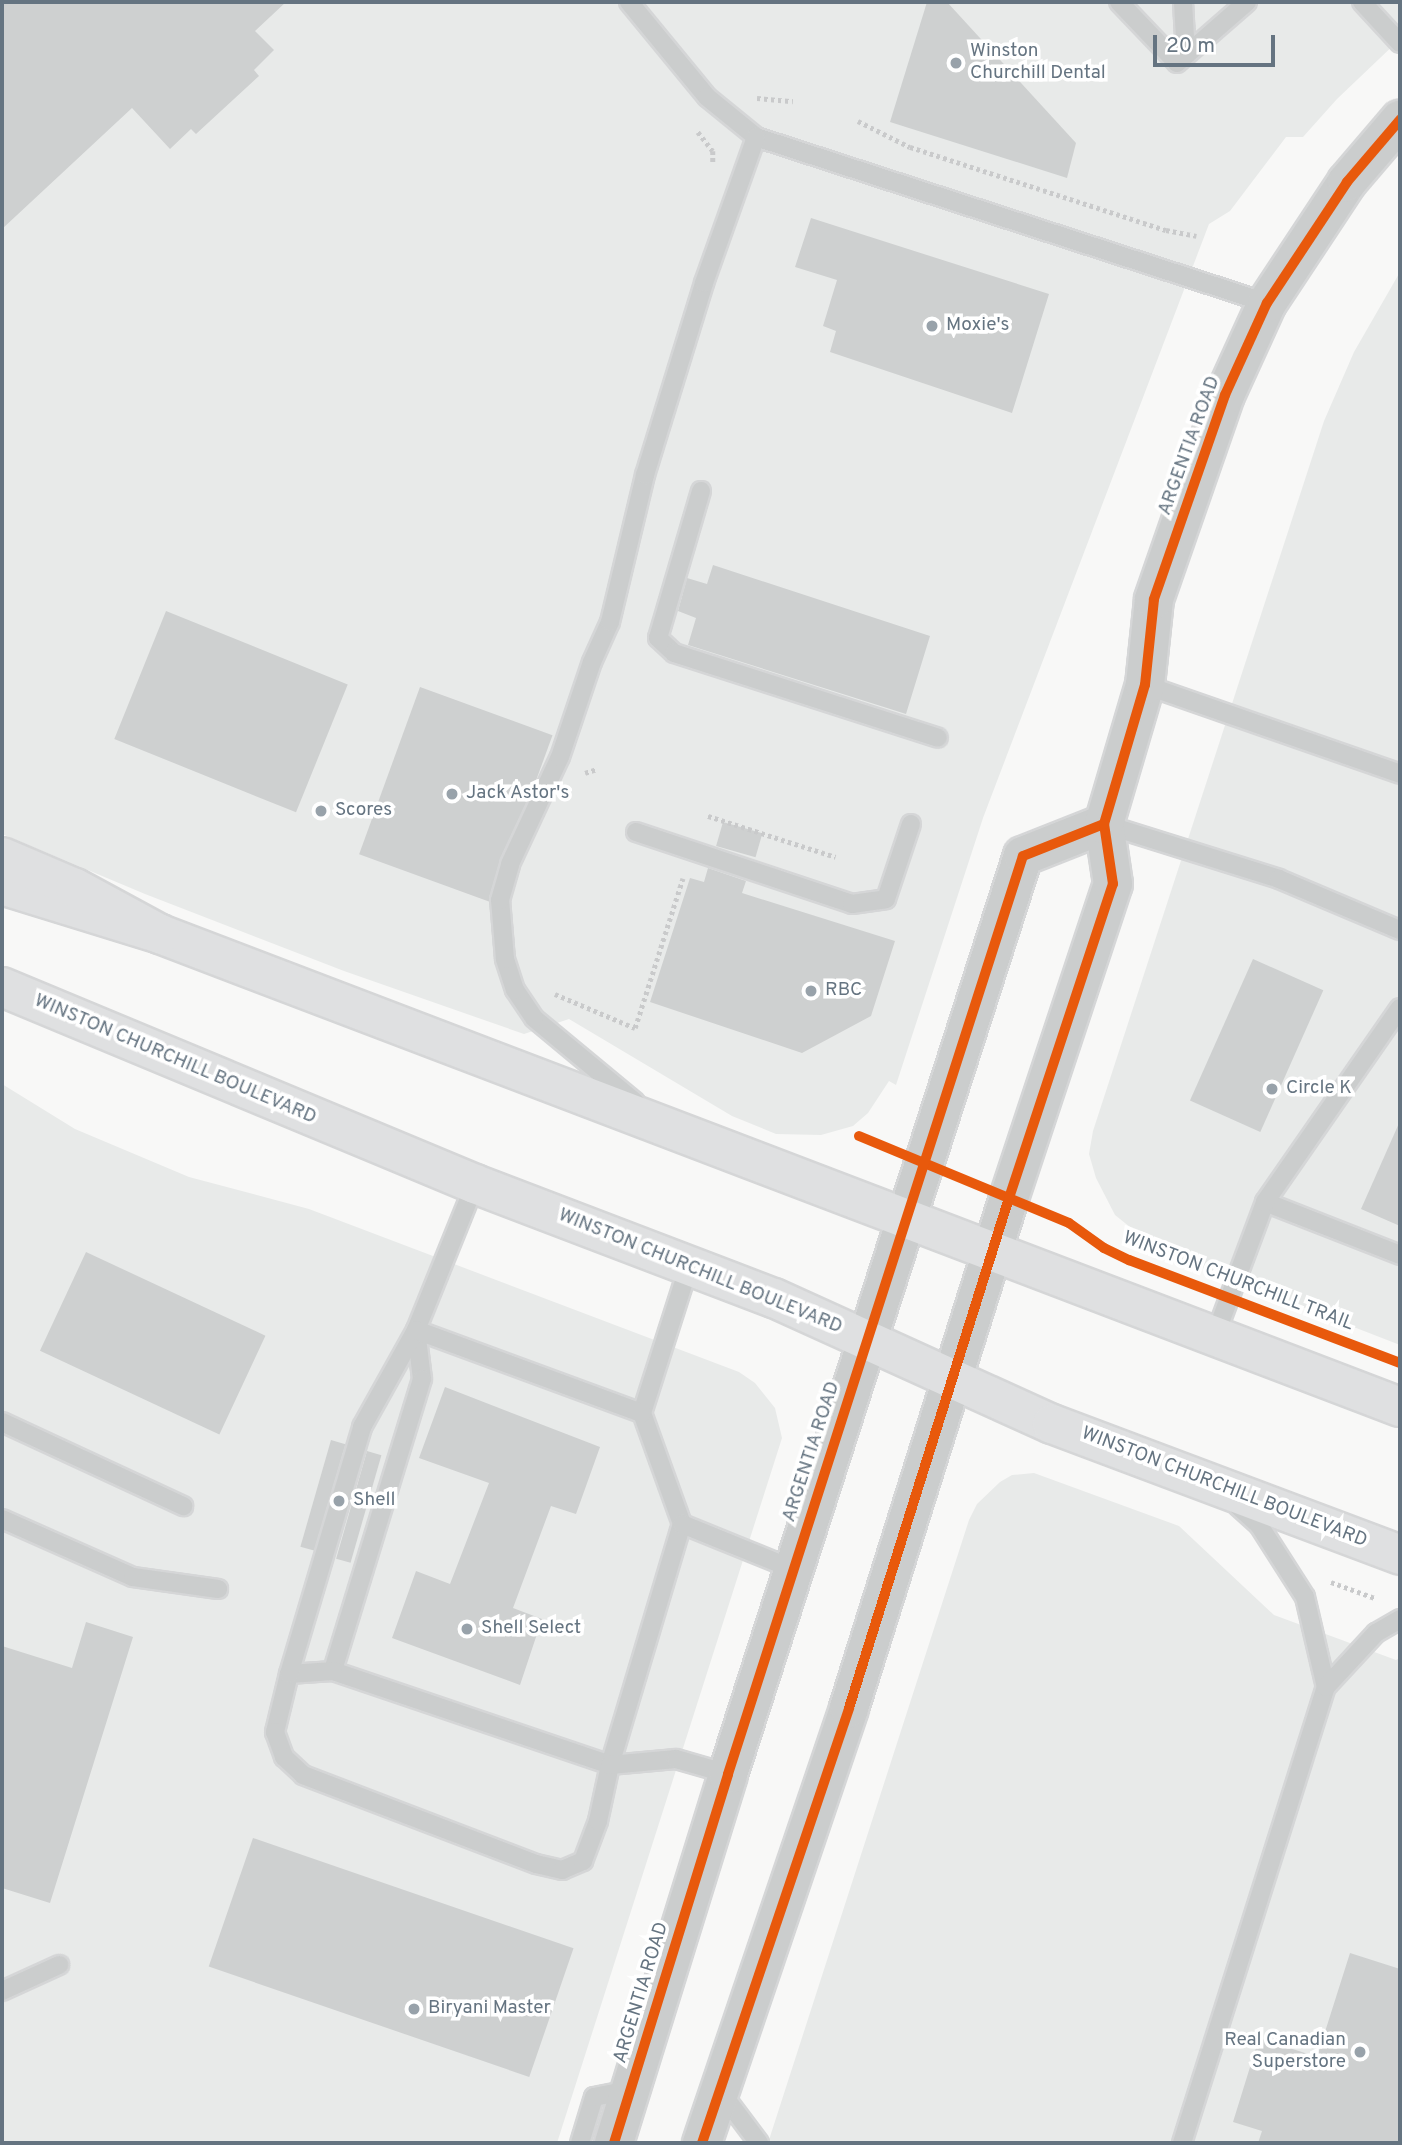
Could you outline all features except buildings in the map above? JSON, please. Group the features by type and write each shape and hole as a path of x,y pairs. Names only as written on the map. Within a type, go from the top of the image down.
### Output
{"main road":[{"path":"2,857 75,888 160,934"},
{"path":"2,885 160,934 1400,1406"},
{"name":"WINSTON CHURCHILL BOULEVARD","path":"2,987 475,1184 774,1297 1052,1424 1400,1555"}],"street":[{"name":"ARGENTIA ROAD","path":"702,2143 853,1695 1113,884 1104,824 1145,685 1154,599 1225,395 1267,303 1347,182 1400,120"},
{"name":"ARGENTIA ROAD","path":"614,2143 793,1569 1023,856 1104,824"}],"lane":[{"path":"629,2 707,97 756,137 1267,303"},
{"path":"1119,2 1177,63 1247,2"},
{"path":"1183,2 1186,55"},
{"path":"1362,2 1400,43"},
{"path":"657,1122 534,1018 515,990 505,959 499,900 510,864 560,757 592,662 610,622 645,475 704,283 756,137"},
{"path":"701,491 658,638 674,653 938,738"},
{"path":"1145,685 1400,774"},
{"path":"636,832 852,904 886,899 911,824"},
{"path":"1104,824 1279,879 1400,930"},
{"path":"1215,1336 1265,1202 1400,1012"},
{"path":"475,1184 416,1330 362,1427 289,1674 275,1732 284,1757 303,1775 536,1864 562,1870 583,1861 598,1821 610,1765 682,1524 642,1413 689,1266"},
{"path":"1265,1202 1400,1255"},
{"path":"416,1330 642,1413"},
{"path":"333,1671 422,1379 416,1330"},
{"path":"2,1422 183,1506"},
{"path":"1214,1486 1259,1525 1305,1597 1325,1687"},
{"path":"2,1519 133,1577 218,1589"},
{"path":"682,1524 793,1569"},
{"path":"1182,2143 1325,1687 1376,1633 1400,1619"},
{"path":"289,1674 333,1671 610,1765 676,1759 728,1774"},
{"path":"2,1991 59,1965"},
{"path":"580,2143 594,2097 630,2090"},
{"path":"720,2091 759,2143"}],"path":[{"path":"747,92 755,97 793,101"},
{"path":"858,121 910,146 1166,230 1196,236"},
{"path":"696,129 713,150 713,165"},
{"path":"579,775 597,769"},
{"path":"708,816 836,857"},
{"path":"552,993 635,1028 683,878"},
{"path":"1329,1581 1386,1602"}],"shaded area":[{"path":"2,2 1400,2 1400,39 1337,99 1303,137 1286,137 1230,211 1209,224 983,818 896,1085 889,1081 868,1113 853,1126 821,1135 776,1134 732,1116 569,1019 524,1034 344,971 145,894 2,834"},
{"path":"1400,272 1400,1345 1161,1252 1115,1215 1096,1178 1089,1154 1093,1131 1324,421 1354,352"},
{"path":"2,1084 75,1129 189,1177 309,1209 739,1372 755,1383 775,1408 782,1438 557,2143 2,2143"},
{"path":"1034,1473 1179,1526 1274,1615 1396,1660 1400,1658 1400,2143 768,2143 969,1520 977,1504 1000,1482 1012,1475"}],"cycle path":[{"path":"702,2143 849,1708 1009,1198 1113,884 1104,824 1145,685 1154,599 1225,395 1267,303 1347,182 1400,120"},
{"path":"614,2143 728,1774 1023,856 1104,824"},
{"name":"WINSTON CHURCHILL TRAIL","path":"859,1136 1069,1223 1104,1248 1129,1260 1400,1363"}],"place":[{"name":"Winston Churchill Dental","path":"956,63"},
{"name":"Moxie's","path":"932,326"},
{"name":"Jack Astor's","path":"452,794"},
{"name":"Scores","path":"321,811"},
{"name":"RBC","path":"811,991"},
{"name":"Circle K","path":"1272,1089"},
{"name":"Shell","path":"339,1501"},
{"name":"Shell Select","path":"467,1629"},
{"name":"Biryani Master","path":"414,2009"},
{"name":"Real Canadian Superstore","path":"1360,2052"}]}
